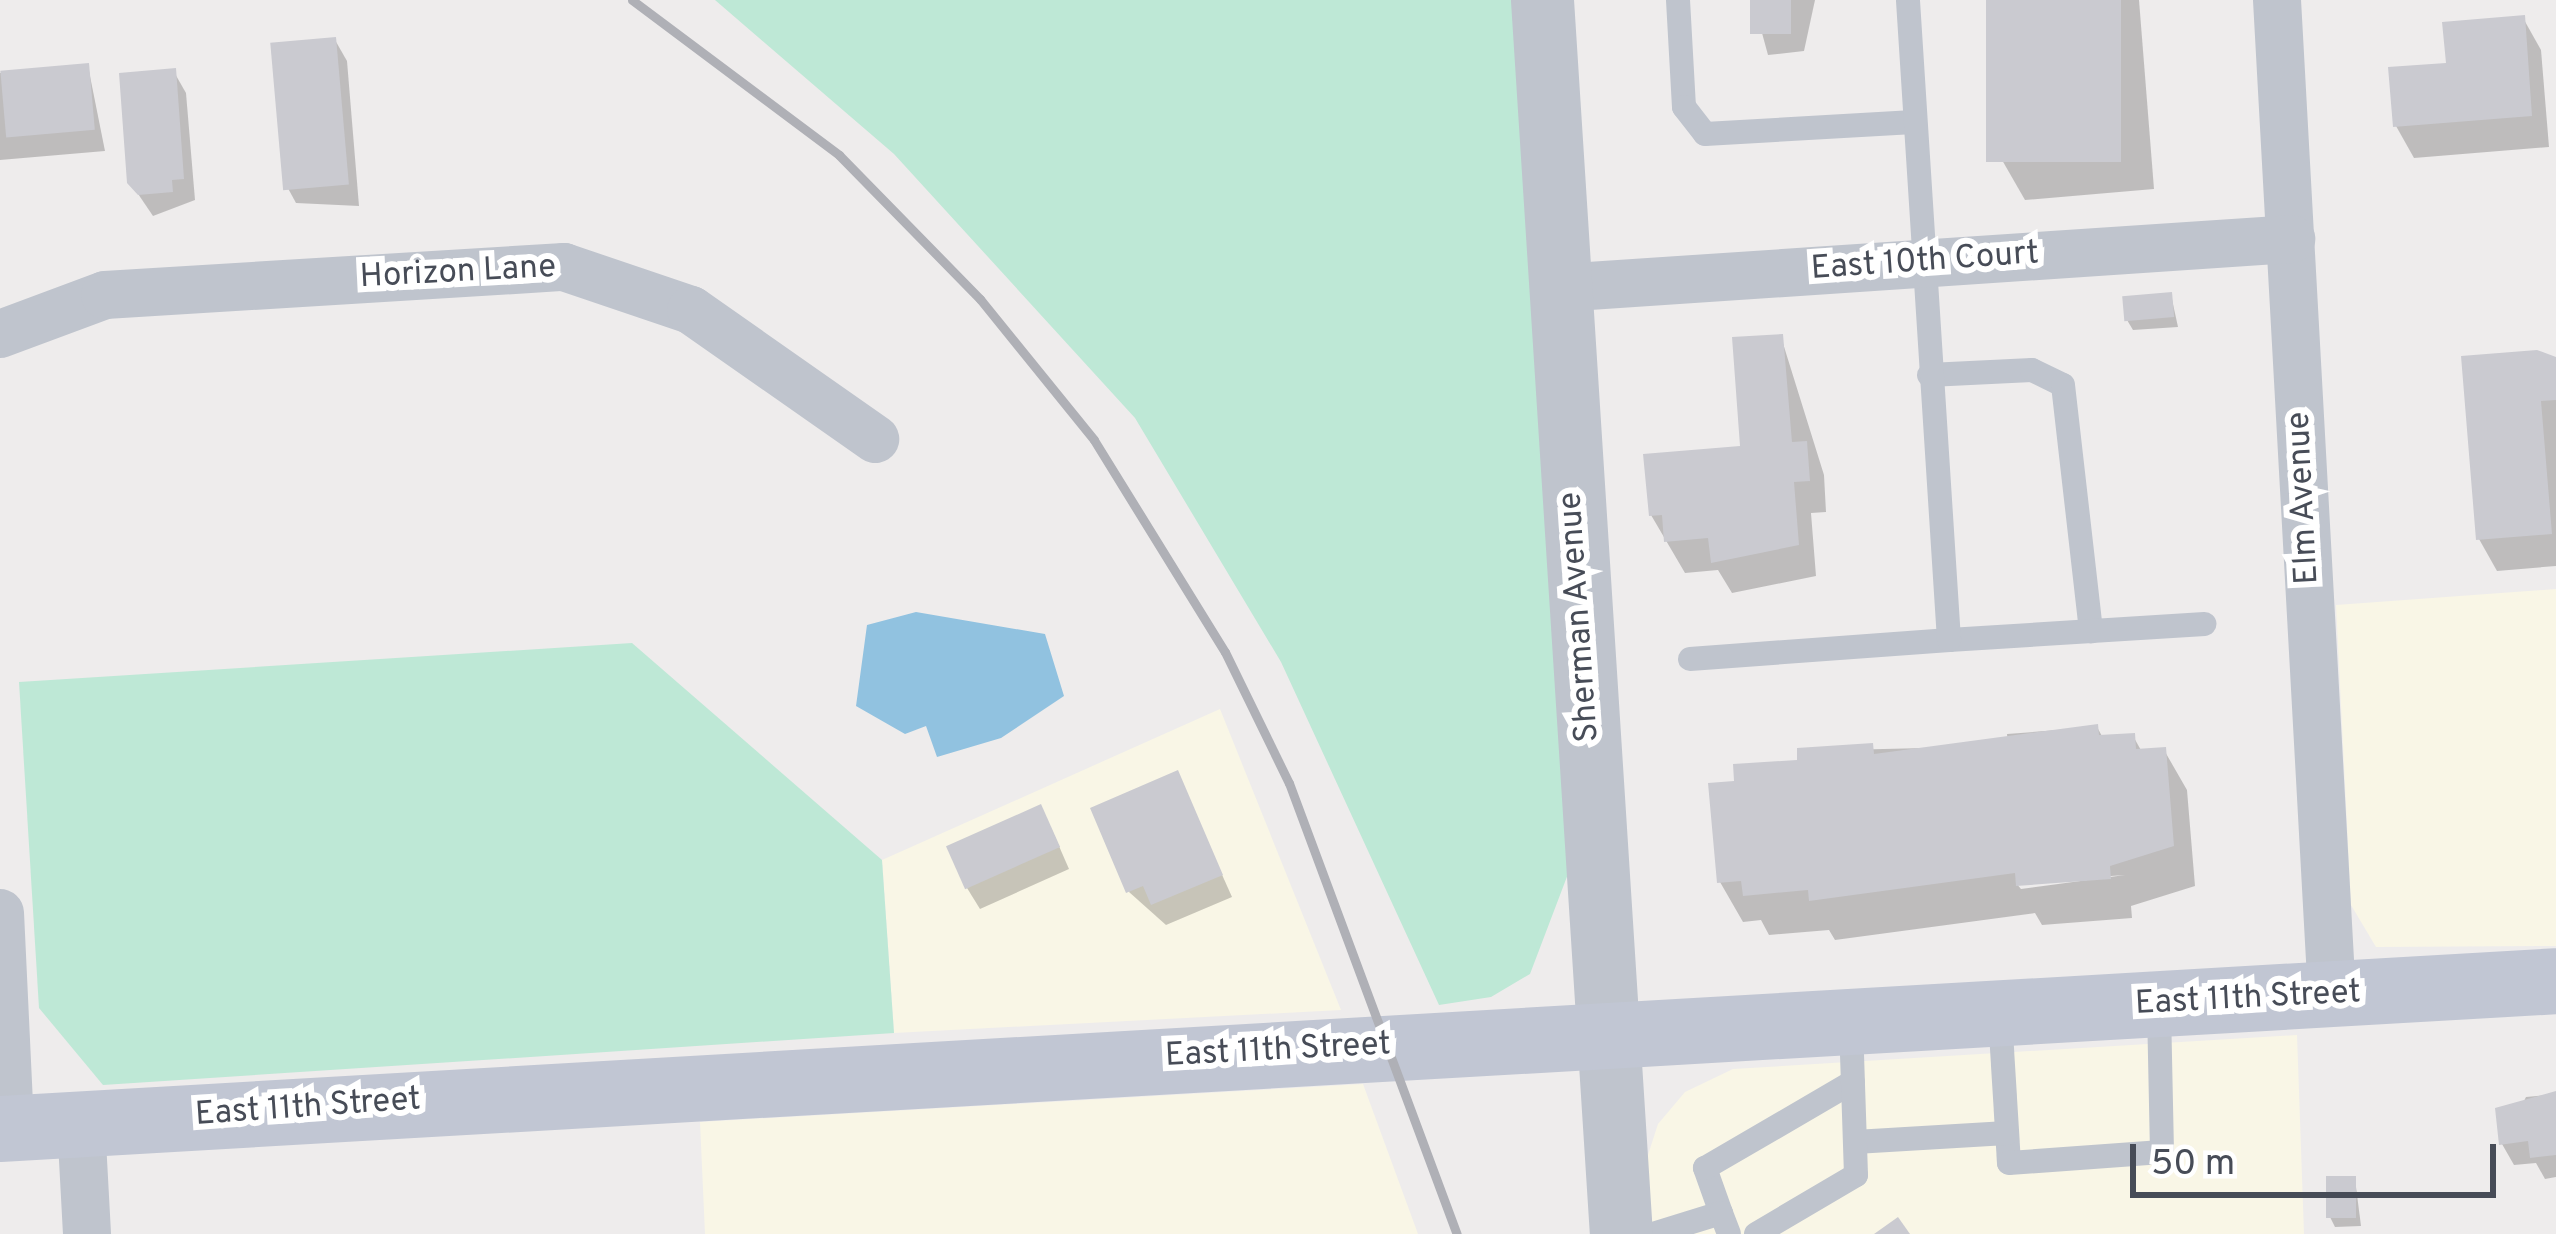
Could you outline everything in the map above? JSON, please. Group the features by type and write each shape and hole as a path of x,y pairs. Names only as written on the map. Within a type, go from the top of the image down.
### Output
{"main road":[{"name":"East 11th Street","path":"5,1128 1607,1035 1852,1051 2000,1012 2556,981"}],"street":[{"name":"Sherman Avenue","path":"1542,0 1621,1234"},
{"name":"Elm Avenue","path":"2276,0 2332,996"},
{"name":"East 10th Court","path":"1559,287 2291,239"},
{"name":"Horizon Lane","path":"0,334 105,295 564,266 691,310 875,439"},
{"path":"0,352 0,373"},
{"path":"0,914 5,1128"},
{"path":"81,1123 87,1234"}],"lane":[{"path":"1678,0 1684,106 1706,134 1914,122"},
{"path":"1908,0 1948,640"},
{"path":"1929,375 2032,370 2063,385 2091,632"},
{"path":"1690,659 2204,624"},
{"path":"2000,1012 2008,1163 2162,1152 2158,1005"},
{"path":"1653,1234 1725,1224 1706,1168 1770,1137 1852,1051"},
{"path":"1756,1234 1809,1193 1856,1175 1852,1051"},
{"path":"1855,1142 2007,1133"}],"shaded area":[{"path":"2556,589 2556,946 2376,947 2351,905 2336,605"},
{"path":"1220,709 1341,1010 894,1033 882,860"},
{"path":"2297,1035 2304,1234 1650,1234 1647,1158 1658,1124 1685,1092 1733,1069"},
{"path":"1363,1084 1418,1234 705,1234 700,1122"}],"green space":[{"path":"715,0 1519,0 1568,874 1530,974 1491,997 1439,1005 1281,662 1135,418 894,154"},
{"path":"632,643 882,860 894,1033 103,1085 39,1008 19,682"}],"water":[{"path":"916,612 1045,634 1064,696 1001,738 937,757 926,726 905,734 856,706 867,625"}],"building":[{"path":"1750,0 1791,0 1791,34 1750,34"},
{"path":"1986,0 2121,0 2121,162 1986,162"},
{"path":"2525,15 2532,116 2393,127 2388,67 2446,63 2442,22"},
{"path":"336,37 349,184 283,190 270,43"},
{"path":"89,63 95,130 6,138 0,71"},
{"path":"176,68 184,179 172,180 173,192 138,195 127,183 119,73"},
{"path":"2172,292 2174,317 2124,321 2122,296"},
{"path":"1783,334 1792,442 1807,441 1810,481 1794,482 1799,545 1711,563 1708,538 1664,542 1662,515 1649,516 1643,454 1740,446 1732,337"},
{"path":"2537,350 2556,357 2556,400 2541,401 2552,534 2476,540 2461,356"},
{"path":"2098,724 2099,735 2135,733 2136,749 2166,747 2174,846 2110,866 2111,879 2016,886 2015,873 1809,901 1808,890 1743,896 1741,881 1717,883 1708,783 1734,781 1733,764 1797,760 1797,748 1873,743 1874,754"},
{"path":"1178,770 1223,875 1151,905 1143,886 1126,893 1090,808"},
{"path":"1041,804 1060,847 965,889 946,846"},
{"path":"2556,1091 2556,1155 2530,1158 2528,1141 2499,1145 2495,1108"},
{"path":"2326,1176 2356,1176 2356,1218 2326,1218"},
{"path":"1898,1217 1910,1234 1874,1234"}],"railway":[{"path":"632,0 839,155 980,299 1094,440 1225,652 1289,783 1457,1234"}]}
